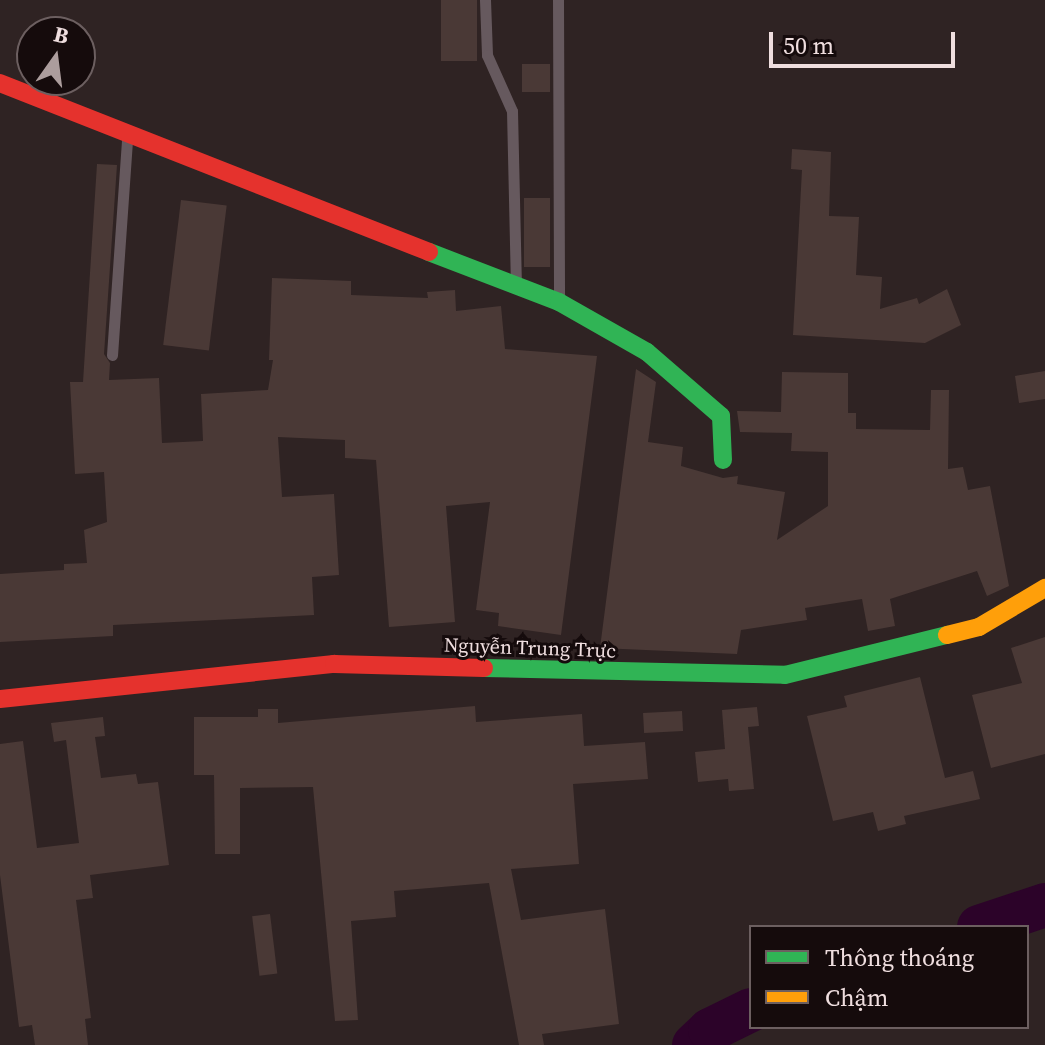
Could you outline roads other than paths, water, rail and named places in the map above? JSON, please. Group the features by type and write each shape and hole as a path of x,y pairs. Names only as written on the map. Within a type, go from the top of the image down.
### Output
{"main road":[{"path":"0,83 127,137 559,302 647,352 693,387 721,416 723,460"},
{"name":"Nguyễn Trung Trực","path":"0,699 334,664 785,675 979,627 1045,588"}],"lane":[{"path":"485,0 487,55 508,96 515,134 516,287"},
{"path":"558,0 559,302"},
{"path":"112,355 127,137"}],"waterway":[{"path":"985,925 1045,905"},
{"path":"694,1045 710,1030 749,1011"}]}
